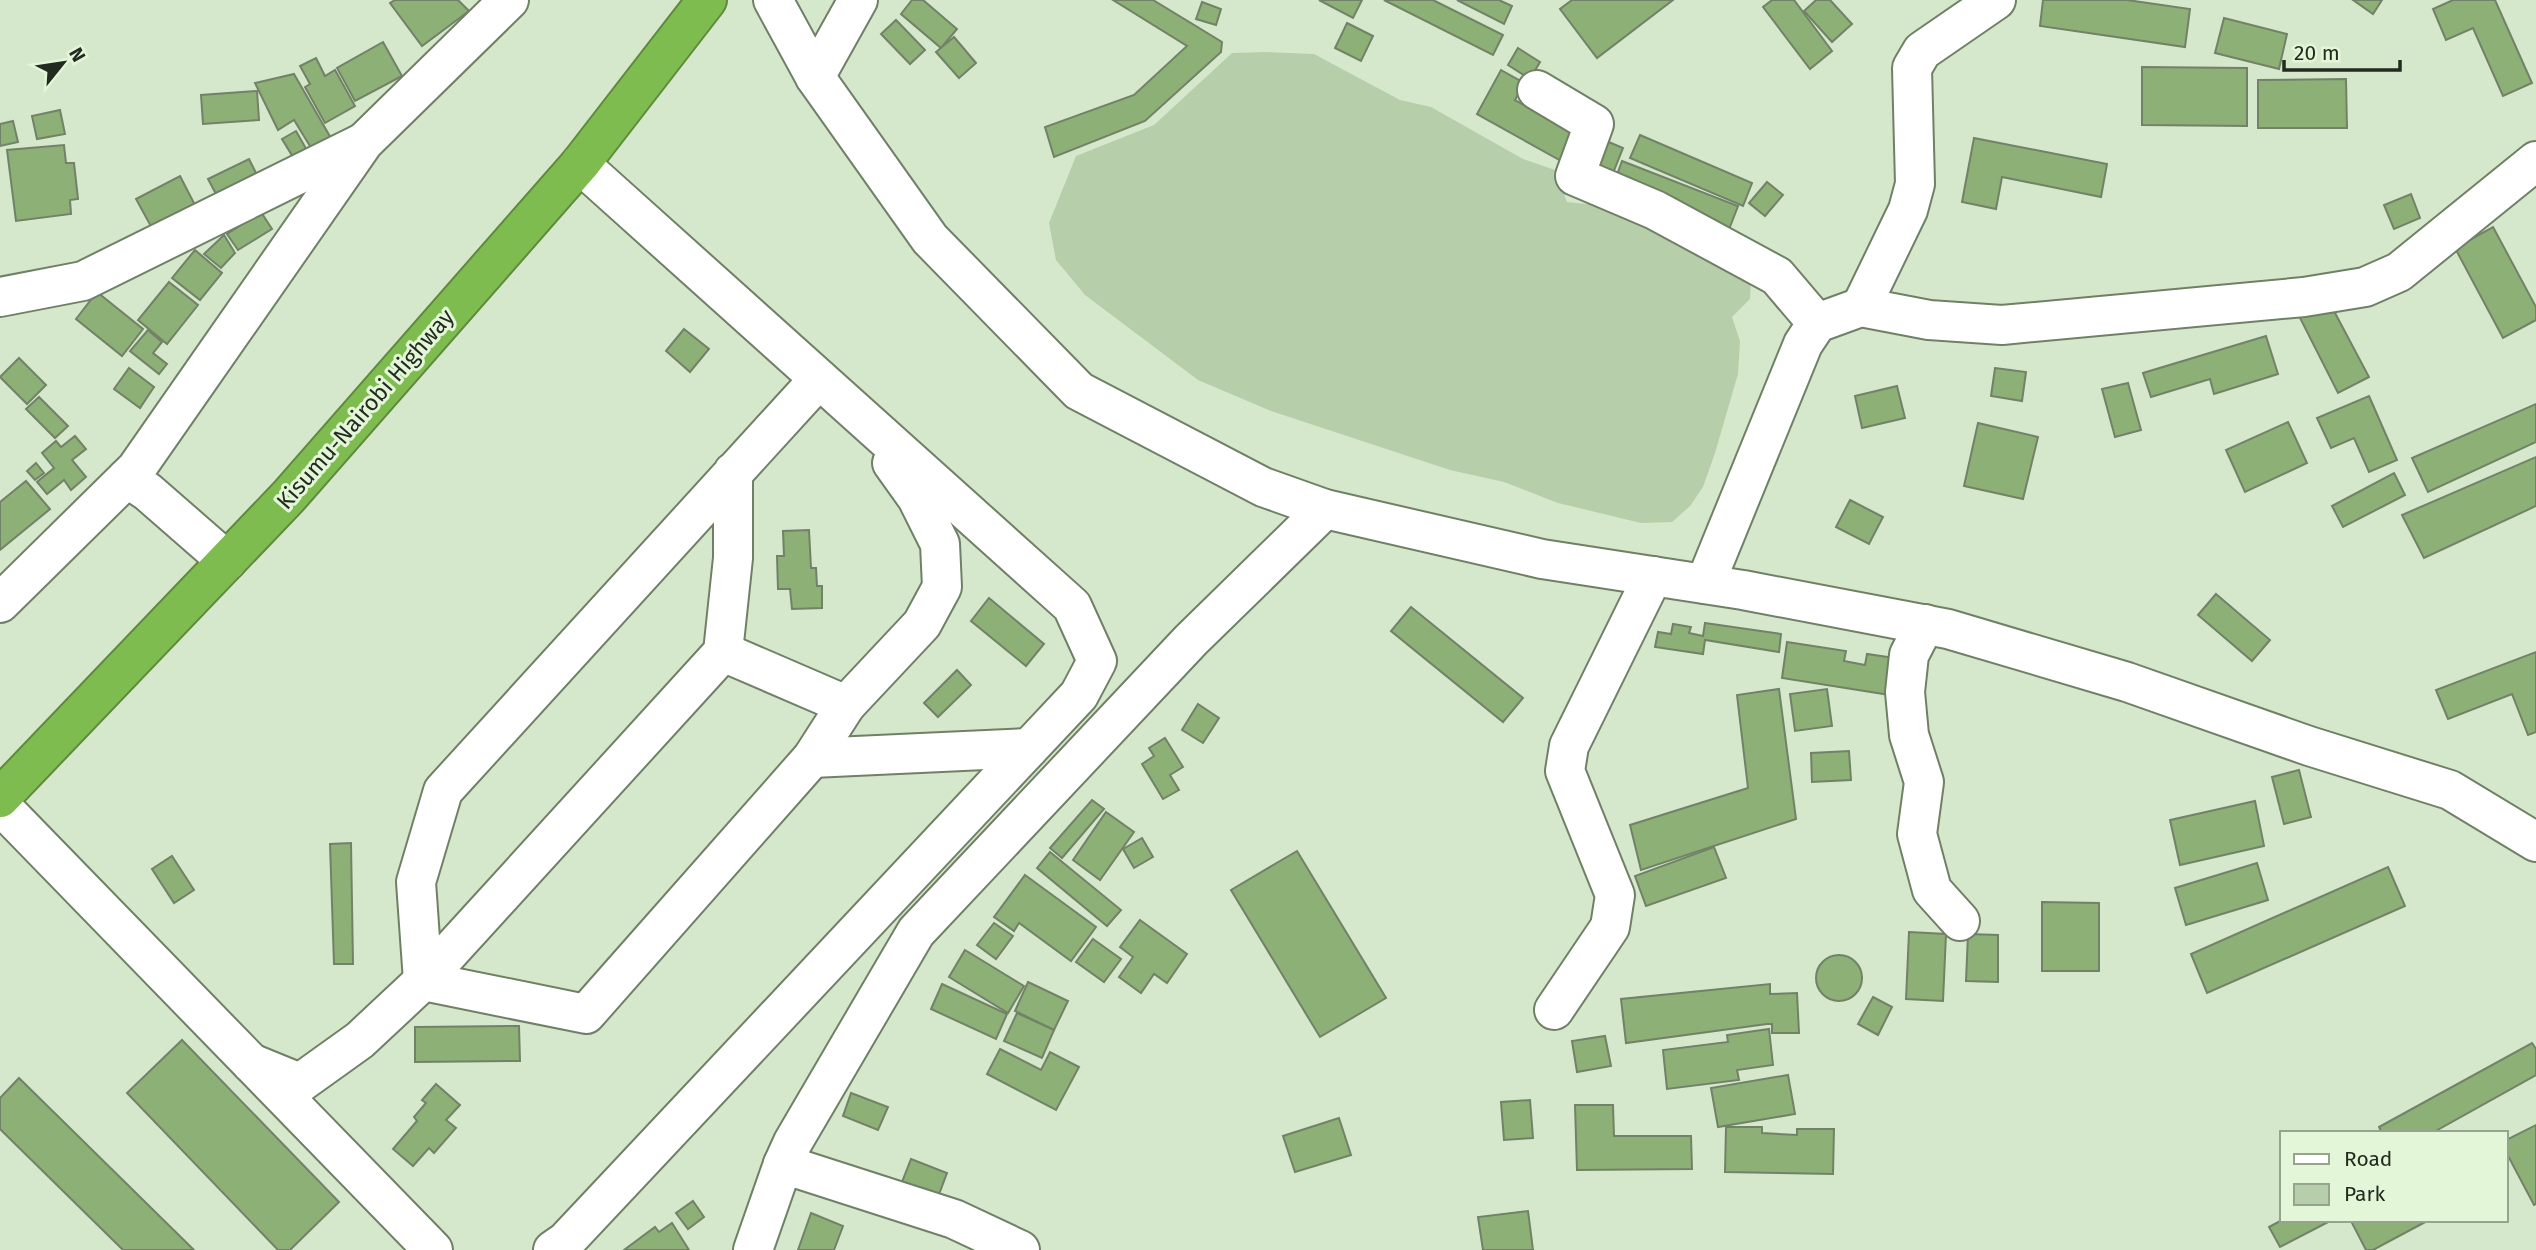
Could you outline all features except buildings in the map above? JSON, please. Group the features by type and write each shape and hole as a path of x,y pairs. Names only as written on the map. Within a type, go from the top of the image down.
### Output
{"highway":[{"name":"Kisumu-Nairobi Highway","path":"0,798 288,497 580,164 707,0"}],"street":[{"path":"0,603 136,470 364,142 509,0"},
{"path":"773,0 815,77 930,239 1079,391 1263,487 1325,509 1542,559 1705,584 1948,629 2127,682 2309,746 2450,790 2536,842"},
{"path":"815,77 858,0"},
{"path":"1861,307 1908,210 1916,184 1912,68 1922,51 1996,0"},
{"path":"1537,90 1594,124 1575,176 1655,210 1777,276 1817,323"},
{"path":"0,297 83,281 364,142"},
{"path":"1705,584 1803,344 1817,323 1861,307 1929,320 2002,325 2304,297 2365,287 2399,272 2536,161"},
{"path":"553,1250 566,1241 1079,695 1097,661 1072,606 580,164"},
{"path":"423,981 416,882 443,791 819,379"},
{"path":"423,981 586,1014 812,758 846,705 922,624 942,587 940,544 917,498 854,410"},
{"path":"251,1063 300,1083 360,1040 423,981 723,652 733,558 733,472"},
{"path":"127,478 148,492 227,561"},
{"path":"753,1250 793,1142 916,932 1191,640 1325,509"},
{"path":"1554,1010 1610,927 1615,895 1565,771 1569,746 1653,576"},
{"path":"1925,624 1909,656 1905,692 1909,735 1923,782 1917,834 1932,890 1960,921"},
{"path":"723,652 846,705"},
{"path":"812,758 1029,748"},
{"path":"0,805 433,1250"},
{"path":"783,1164 954,1219 1020,1250"}],"green space":[{"path":"1232,53 1314,54 1400,100 1431,107 1523,159 1555,170 1567,202 1628,208 1751,280 1750,299 1732,317 1740,341 1738,374 1703,487 1690,506 1672,522 1641,523 1558,503 1504,482 1450,470 1271,411 1198,380 1085,295 1056,260 1049,223 1076,156 1154,125"}]}
